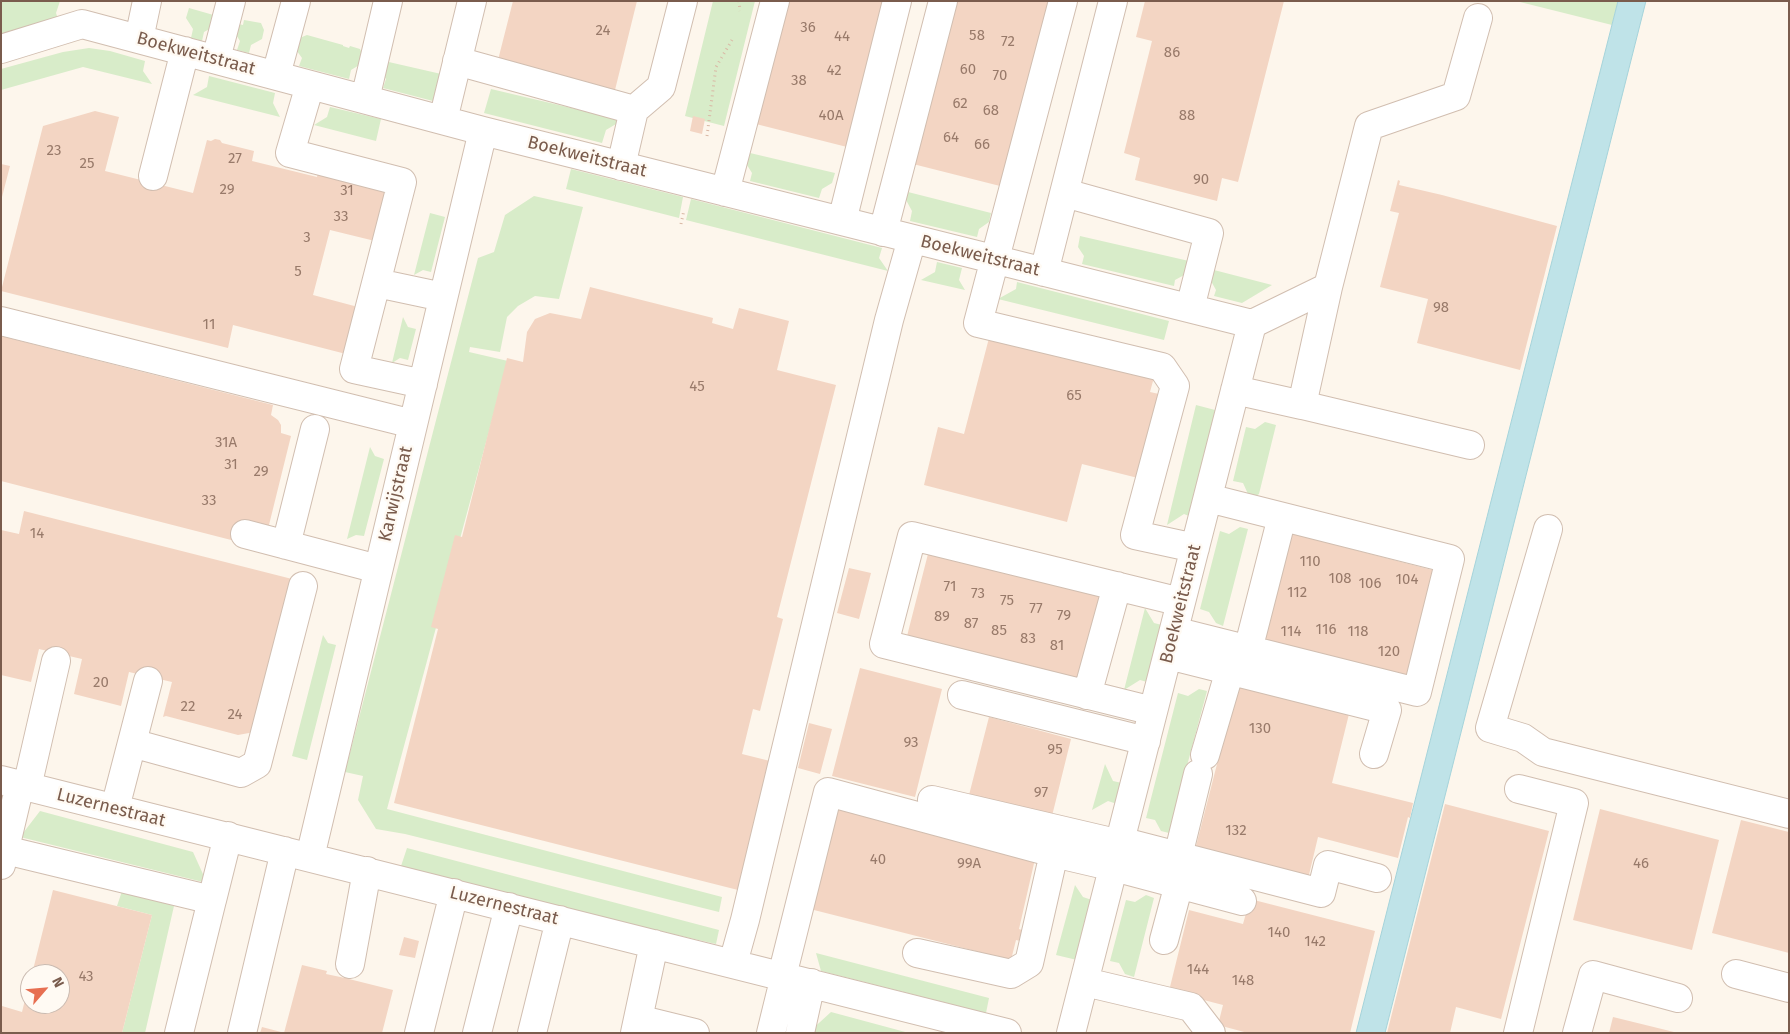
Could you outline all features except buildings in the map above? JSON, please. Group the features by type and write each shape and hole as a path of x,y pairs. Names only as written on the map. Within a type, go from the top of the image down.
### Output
{"street":[{"path":"139,39 147,1"},
{"path":"216,59 231,1"},
{"path":"276,75 296,1"},
{"path":"364,99 388,1"},
{"path":"443,120 472,1"},
{"path":"621,166 634,110 661,87 683,1"},
{"path":"712,189 775,1"},
{"path":"842,221 897,1"},
{"path":"883,232 943,1"},
{"path":"1063,1 978,323 1162,367 1175,386 1134,534 1195,548"},
{"path":"1044,272 1113,1"},
{"name":"Boekweitstraat","path":"1,49 78,13 82,24 483,131 1252,324 1071,1033"},
{"path":"1302,405 1328,287 1368,126 1456,96 1478,18"},
{"path":"152,176 185,51"},
{"path":"457,61 634,110"},
{"path":"310,84 290,153 402,182 354,369 423,384"},
{"name":"Karwijstraat","path":"242,1033 297,854 378,569 483,131"},
{"path":"1065,193 1209,233 1190,308"},
{"path":"733,963 745,920 889,320 912,239"},
{"path":"377,283 443,297"},
{"path":"1252,324 1328,287"},
{"path":"1,321 413,424"},
{"path":"1235,390 1470,445"},
{"path":"286,545 315,429"},
{"path":"1171,643 1248,650 1417,692 1450,559 1208,498"},
{"path":"1248,650 1282,517"},
{"path":"1548,529 1490,728 1524,738 1543,752 1789,814"},
{"path":"245,534 378,569"},
{"path":"1154,711 884,644 912,536 1181,602"},
{"path":"132,743 241,773 257,764 304,586"},
{"path":"1086,695 1117,586"},
{"path":"1171,643 1230,670 1387,710 1374,754"},
{"path":"56,661 16,784 3,858 212,900"},
{"path":"1178,856 1230,670"},
{"path":"115,808 148,681"},
{"path":"962,695 1146,741"},
{"name":"Luzernestraat","path":"16,784 1007,1033"},
{"path":"1518,1033 1574,803 1519,789"},
{"path":"771,1033 828,792 1054,853 1118,850 1178,856 1322,893 1328,865 1378,878"},
{"path":"932,800 1118,850 1179,884 1242,901"},
{"path":"180,1033 228,836"},
{"path":"917,953 1010,974 1029,963 1054,853"},
{"path":"350,964 367,871"},
{"path":"1164,940 1179,884"},
{"path":"419,1033 454,893"},
{"path":"477,1033 509,907"},
{"path":"532,1033 560,920"},
{"path":"654,944 636,1026 695,1033"},
{"path":"1736,974 1789,988"},
{"path":"1577,1033 1593,975 1678,998"},
{"path":"1085,982 1191,1007 1211,1033"},
{"path":"800,1033 811,983"}],"path":[{"path":"739,1 741,19"},
{"path":"708,141 707,132 716,67 734,34"},
{"path":"681,224 687,198 712,189"}],"green space":[{"path":"1,1 60,1 56,13 58,19 1,35"},
{"path":"713,1 755,1 724,126 685,116"},
{"path":"1516,1 1618,1 1612,25"},
{"path":"189,8 217,16 215,26 204,32 202,41 191,38 193,29 186,18"},
{"path":"244,20 261,23 264,30 262,39 251,45 249,53 237,50 240,41 233,30 234,23 243,25"},
{"path":"307,35 349,48 350,46 360,49 363,56 361,64 351,70 349,79 299,66 302,58 294,47 297,39"},
{"path":"89,48 110,51 145,61 143,71 152,84 83,67 1,90 1,69 63,52"},
{"path":"380,60 450,76 437,88 433,101 383,88 386,79 379,68"},
{"path":"209,76 275,93 273,103 280,117 193,95 207,87"},
{"path":"491,89 618,119 616,124 606,130 602,143 484,113"},
{"path":"330,107 381,119 376,141 314,125 327,117"},
{"path":"750,153 835,173 832,183 822,189 819,198 750,181 752,173 747,165"},
{"path":"571,169 683,197 679,218 566,189"},
{"path":"908,192 991,213 989,222 979,229 977,237 910,221 912,211 906,200"},
{"path":"534,196 583,207 559,299 535,296 518,306 507,317 500,352 470,347 469,352 508,361 387,809 722,897 719,912 405,834 376,829 358,800 363,776 345,772 478,258 494,252 505,215"},
{"path":"691,199 882,248 879,258 888,271 686,220"},
{"path":"430,213 445,217 431,272 423,270 414,275"},
{"path":"1080,236 1189,261 1186,274 1175,280 1174,286 1082,264 1084,256 1078,247"},
{"path":"937,262 962,268 959,280 965,290 921,280 935,272"},
{"path":"1214,270 1272,285 1242,303 1214,296 1216,290 1211,281"},
{"path":"1017,282 1169,321 1164,340 998,299 1016,289"},
{"path":"403,317 408,327 416,329 408,360 400,358 392,363"},
{"path":"1196,405 1215,410 1189,516 1184,514 1167,525"},
{"path":"1265,422 1276,425 1259,494 1256,496 1248,494 1243,483 1233,481 1246,427 1255,429"},
{"path":"370,447 375,456 384,459 364,536 356,535 347,539"},
{"path":"1240,527 1248,529 1223,626 1216,623 1209,612 1200,609 1220,531 1229,534"},
{"path":"1145,608 1154,623 1162,625 1147,682 1140,680 1124,690"},
{"path":"323,635 328,643 336,645 307,760 292,756"},
{"path":"1199,689 1207,691 1169,833 1161,831 1155,820 1146,818 1178,693 1188,696"},
{"path":"1105,764 1113,781 1122,783 1117,804 1108,801 1092,810"},
{"path":"40,811 193,852 207,883 20,837"},
{"path":"407,848 719,930 716,944 399,872"},
{"path":"124,885 174,906 145,1033 122,1033 152,915 117,906"},
{"path":"1075,885 1083,897 1092,900 1077,960 1056,955"},
{"path":"1146,895 1154,898 1134,977 1125,974 1119,963 1110,961 1126,900 1135,902"},
{"path":"816,953 989,998 986,1013 821,971"},
{"path":"831,1012 909,1033 808,1033"}],"water":[{"path":"1618,1 1646,1 1385,1033 1356,1033"}]}
